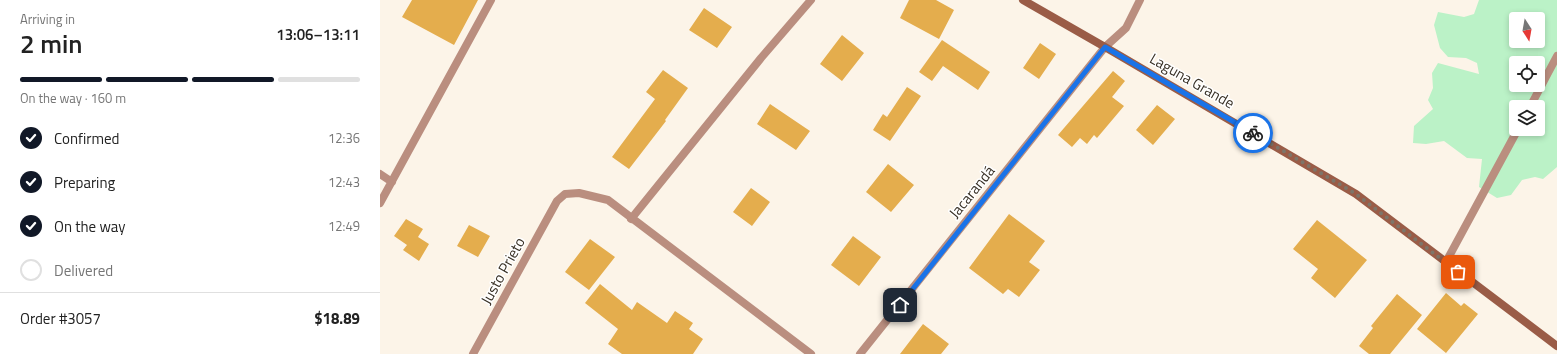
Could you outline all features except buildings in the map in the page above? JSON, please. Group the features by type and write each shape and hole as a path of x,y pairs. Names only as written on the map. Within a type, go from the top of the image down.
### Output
{"main road":[{"name":"Laguna Grande","path":"1023,0 1356,194 1557,346"}],"street":[{"path":"380,203 491,0"},
{"path":"811,0 761,58 632,218 811,354"},
{"name":"Jacarandá","path":"860,354 1105,47 1126,28 1140,0"},
{"path":"1534,100 1557,56"},
{"path":"1446,262 1514,136"},
{"path":"380,174 392,182"},
{"name":"Justo Prieto","path":"473,354 557,201 566,194 579,193 608,200 632,218"}],"green space":[{"path":"1479,0 1557,0 1557,167 1543,179 1535,177 1522,180 1511,195 1497,198 1479,187 1482,159 1467,158 1444,141 1426,144 1413,143 1414,126 1433,109 1428,100 1433,88 1432,73 1438,63 1479,74 1477,63 1466,58 1448,57 1440,48 1434,25 1438,12 1464,17 1474,14"}],"way so far":[{"path":"1253,133 1356,194 1458,272"}],"route":[{"path":"900,305 1105,47 1253,133"}]}
